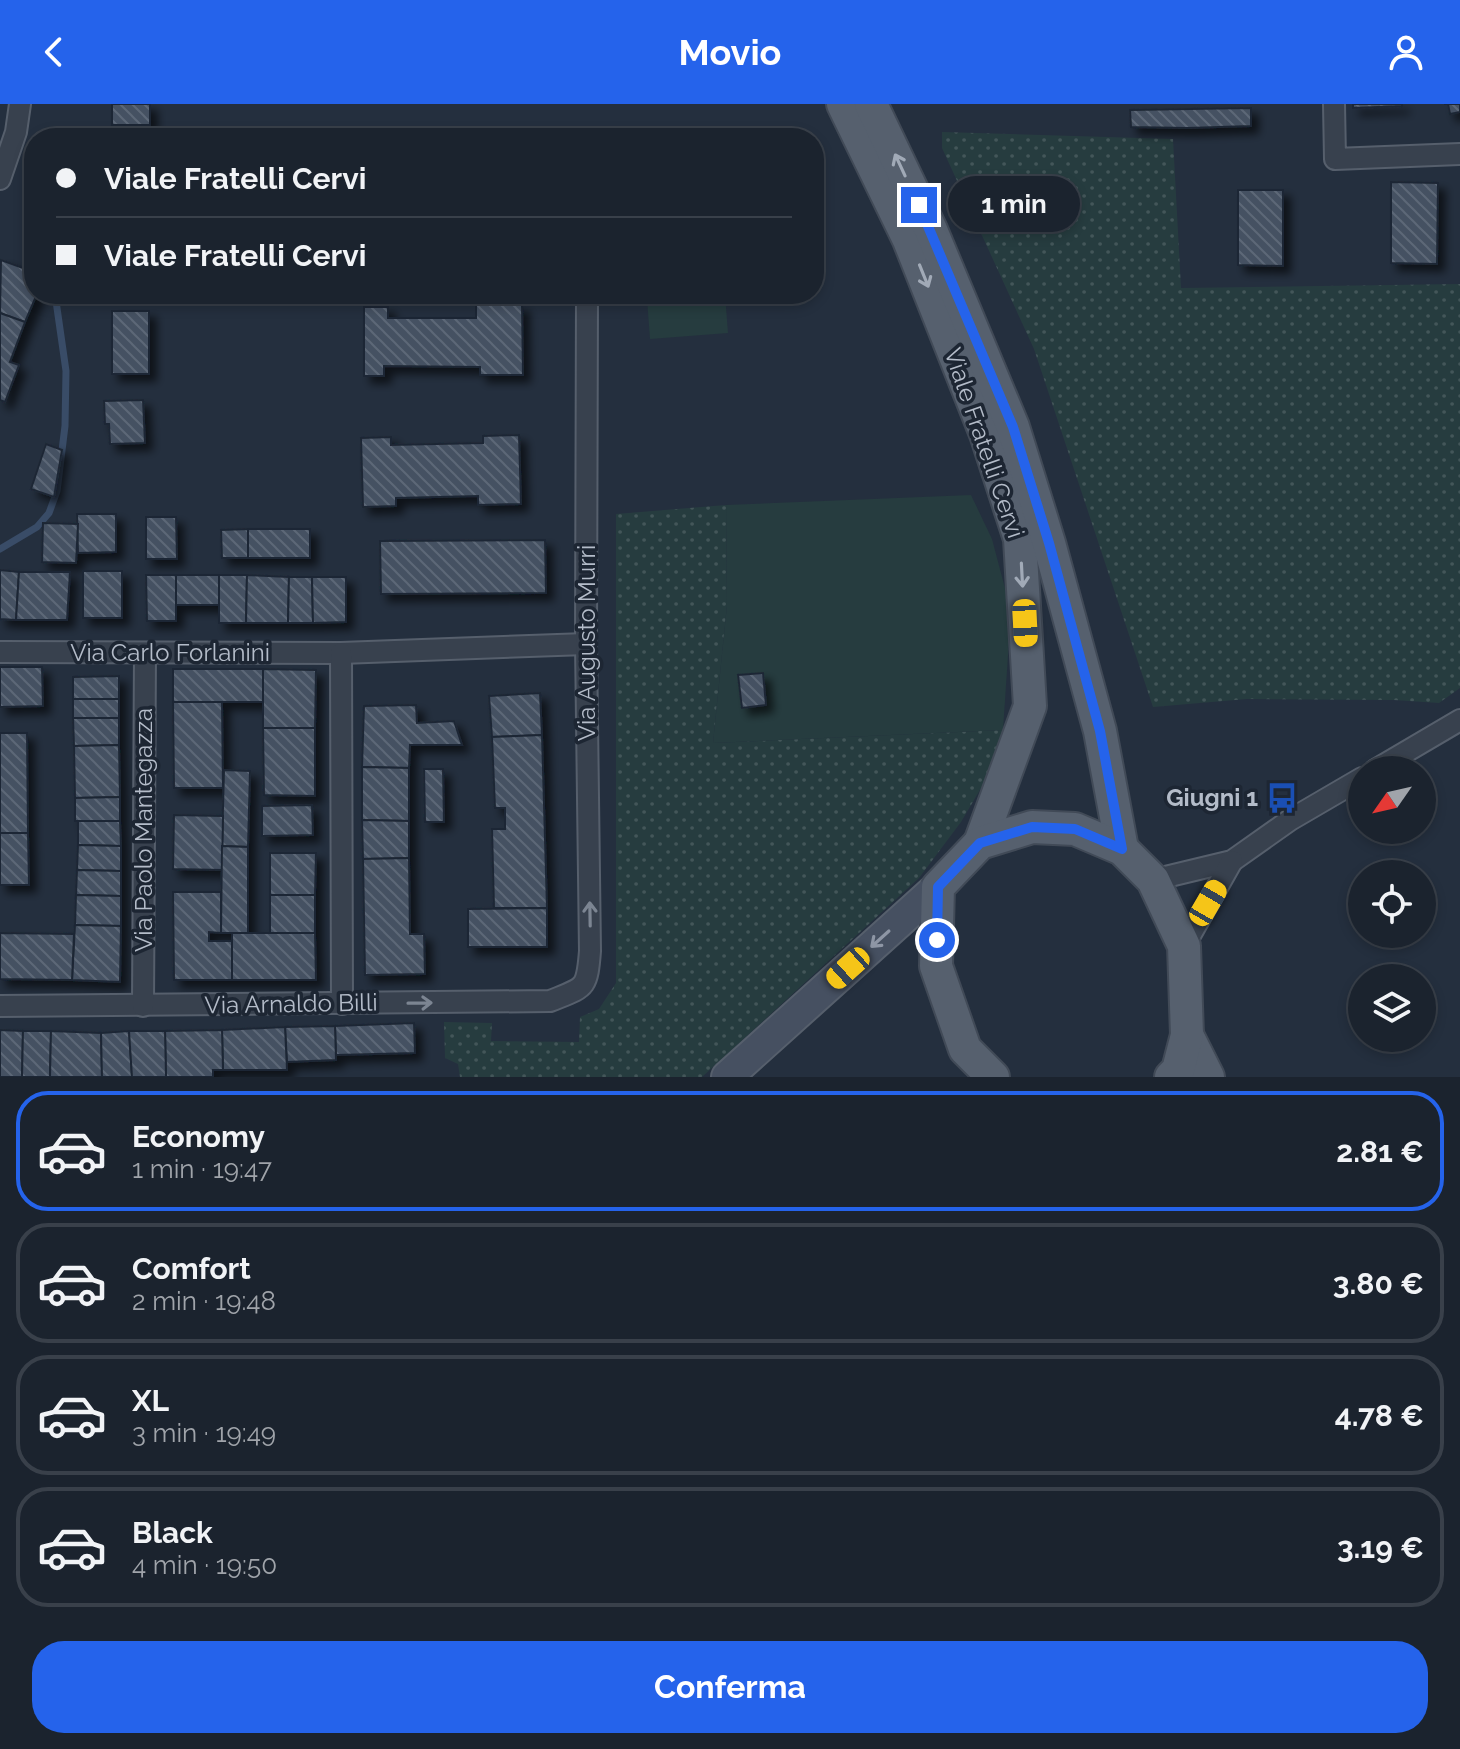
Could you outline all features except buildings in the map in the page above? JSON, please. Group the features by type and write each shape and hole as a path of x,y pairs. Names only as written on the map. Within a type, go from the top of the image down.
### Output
{"main road":[{"name":"Viale Fratelli Cervi","path":"843,104 915,254 986,434 1020,539 1030,706 980,843 938,887"},
{"name":"Viale Fratelli Cervi","path":"871,104 931,230 1013,427 1049,543 1100,731 1122,849"},
{"name":"Viale Fratelli Cervi","path":"980,843 1032,827 1075,829 1122,849 1153,880 1184,946 1187,1035 1178,1070 1171,1077"},
{"path":"938,887 936,966 965,1049 993,1077"},
{"name":"Viale Fratelli Cervi","path":"1187,1035 1208,1077"}],"street":[{"path":"0,179 16,132 20,104"},
{"path":"1334,104 1335,159 1460,154"},
{"path":"16,132 24,137"},
{"name":"Via Augusto Murri","path":"580,989 588,979 590,951 586,644 587,304"},
{"name":"Via Carlo Forlanini","path":"0,652 341,653 586,644"},
{"name":"Via Paolo Mantegazza","path":"143,1006 145,653"},
{"path":"341,653 342,1004"},
{"path":"1399,756 1460,720"},
{"path":"1153,880 1232,861 1290,820 1348,786"},
{"path":"1184,946 1232,861"},
{"path":"727,1077 938,887"},
{"name":"Via Arnaldo Billi","path":"0,1006 550,1001 580,989"}],"green space":[{"path":"942,132 1173,139 1181,288 1460,284 1460,688 1439,703 1247,699 1153,707 1034,349 942,148"},
{"path":"647,304 726,304 728,333 650,339"},
{"path":"971,495 992,539 1011,611 1003,730 713,743 727,605 726,505"},
{"path":"726,505 727,605 713,743 1003,730 984,783 961,822 919,878 702,1077 460,1077 458,1064 445,1058 444,1022 492,1023 491,1041 579,1042 580,1017 599,1009 616,983 616,514"}],"waterway":[{"path":"0,549 37,527 49,513 57,491 65,426 66,371 56,304"}],"place":[{"name":"Giugni 1","path":"1282,798"}],"route":[{"path":"919,205 1013,427 1049,543 1100,731 1122,849 1075,829 1032,827 980,843 938,887 937,940"}]}
